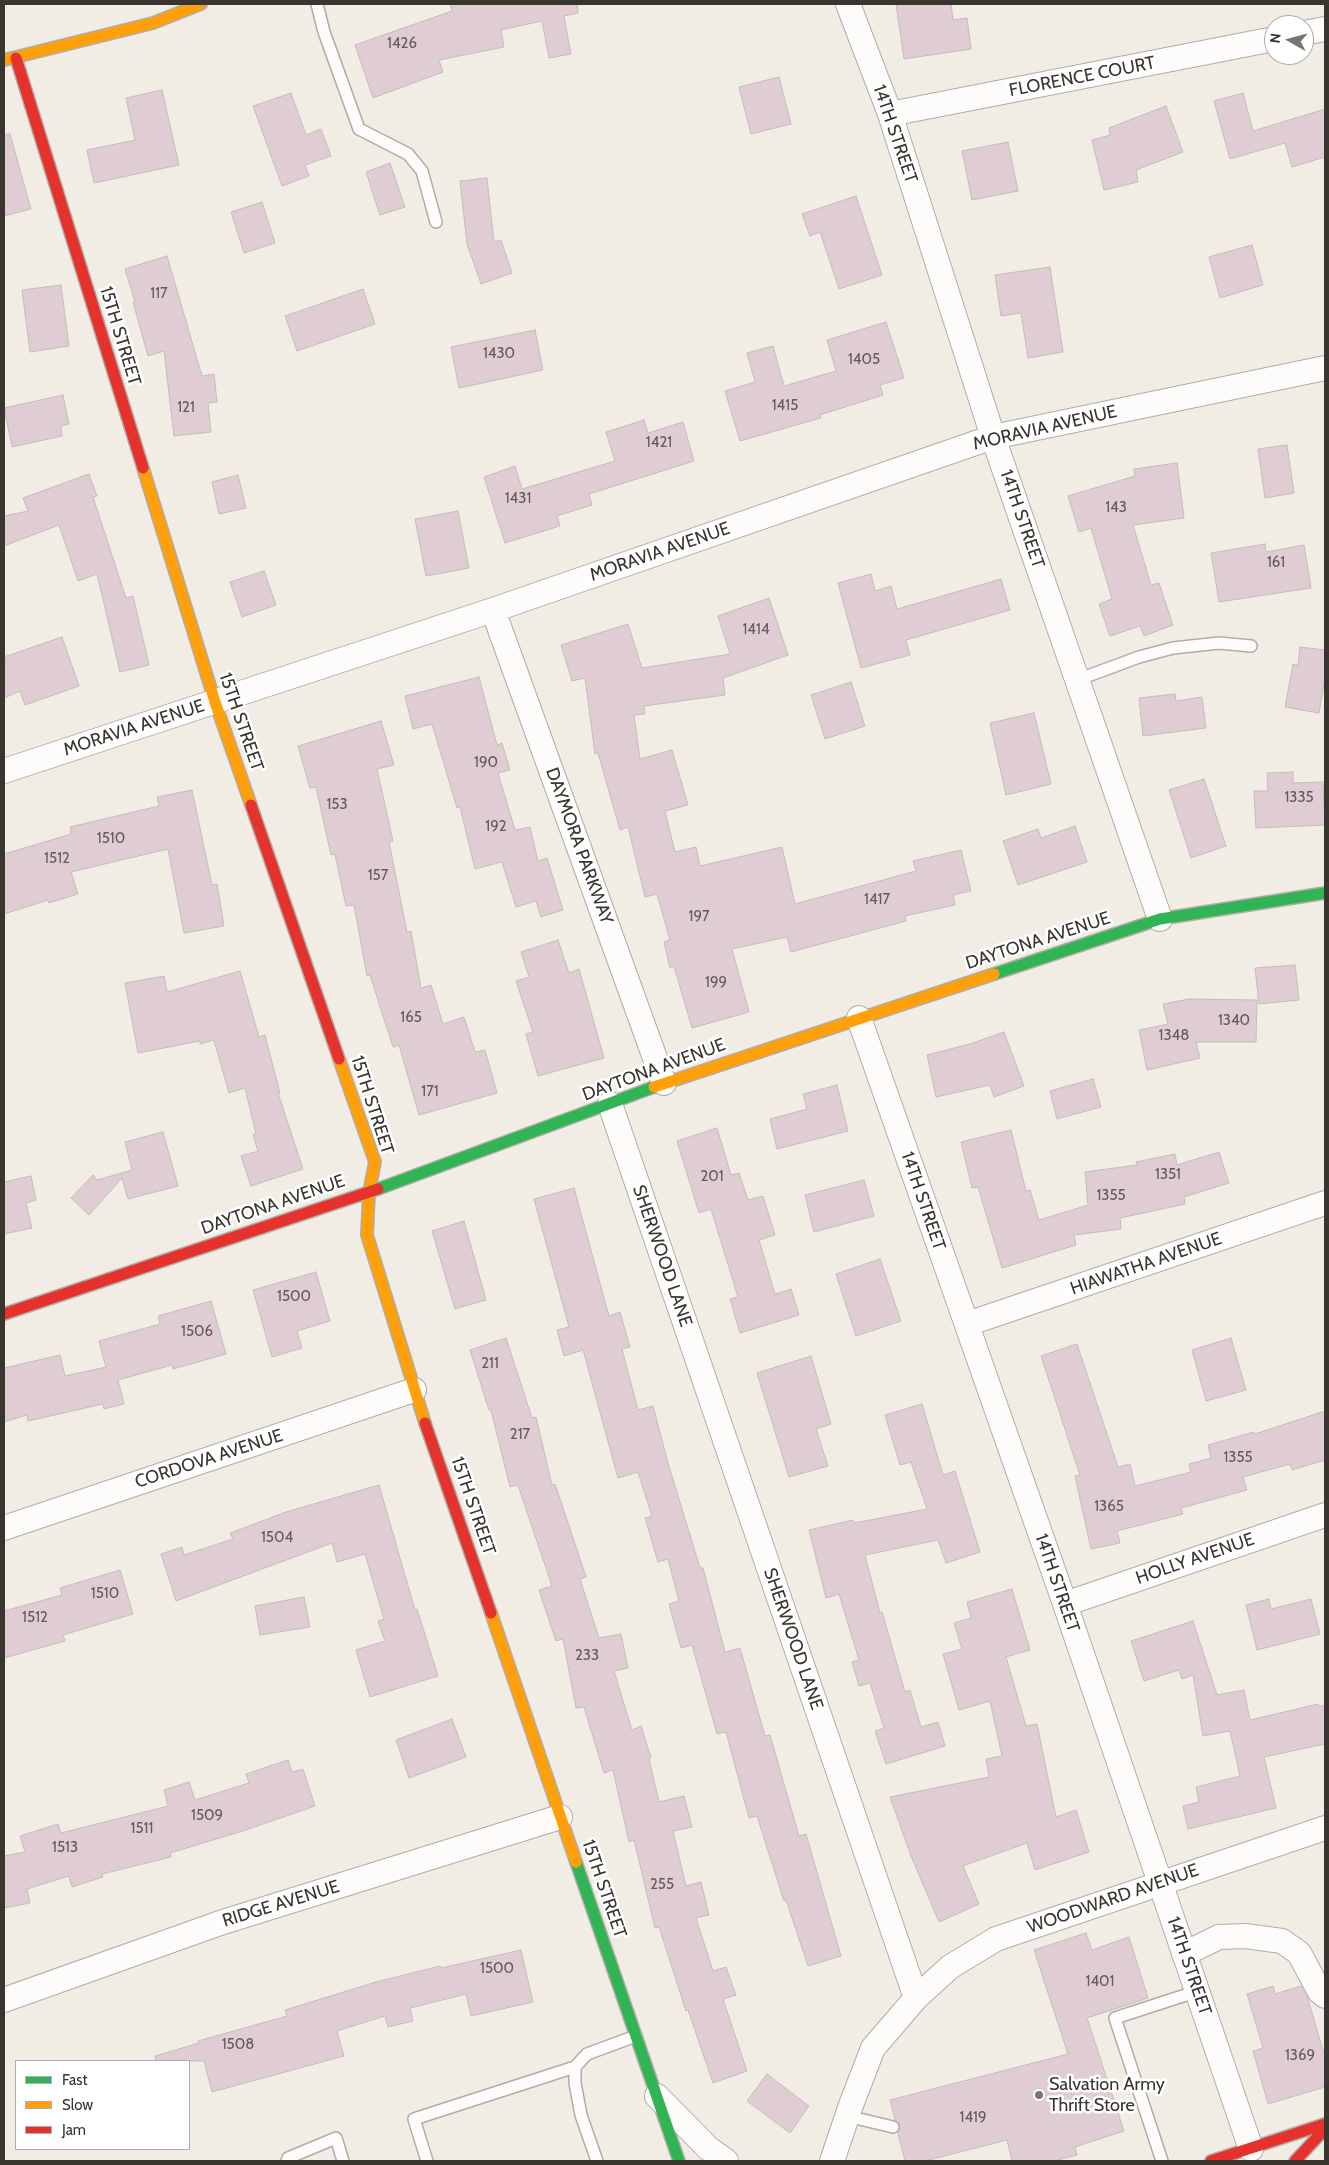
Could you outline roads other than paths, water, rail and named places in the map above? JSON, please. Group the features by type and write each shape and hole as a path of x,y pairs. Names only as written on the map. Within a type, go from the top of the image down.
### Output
{"street":[{"path":"4,60 153,23 201,4"},
{"name":"14TH STREET","path":"848,4 890,114 993,438 1160,919"},
{"name":"FLORENCE COURT","path":"890,114 1264,41"},
{"name":"15TH STREET","path":"16,58 215,702 375,1162 369,1192 366,1235 414,1390 679,2161"},
{"name":"MORAVIA AVENUE","path":"4,770 493,610 993,438 1325,368"},
{"name":"DAYMORA PARKWAY","path":"493,610 664,1083"},
{"name":"DAYTONA AVENUE","path":"4,1314 369,1192 664,1083 1160,919 1325,893"},
{"name":"14TH STREET","path":"859,1018 1065,1604 1198,1991 1249,2155"},
{"name":"SHERWOOD LANE","path":"610,1104 916,1998"},
{"name":"HIAWATHA AVENUE","path":"967,1324 1325,1203"},
{"name":"CORDOVA AVENUE","path":"4,1528 414,1390"},
{"name":"HOLLY AVENUE","path":"1065,1604 1325,1515"},
{"name":"RIDGE AVENUE","path":"4,2000 223,1922 560,1817"},
{"name":"WOODWARD AVENUE","path":"916,1998 950,1967 996,1939 1325,1828"},
{"path":"1184,1954 1220,1937 1245,1936 1282,1941 1299,1953 1320,1992 1325,1996"},
{"path":"832,2161 873,2048 916,1998"},
{"path":"657,2096 708,2148 726,2161"},
{"path":"1211,2161 1249,2155 1325,2124"},
{"path":"1294,2161 1325,2130"}],"lane":[{"path":"317,4 324,32 359,129 408,154 422,171 436,222"},
{"path":"1078,680 1139,657 1173,648 1219,643 1251,646"},
{"path":"1162,2161 1115,2018 1198,1991"},
{"path":"427,2161 414,2119 575,2067 587,2054 636,2036"},
{"path":"575,2067 575,2083 582,2115 597,2161"},
{"path":"847,2116 893,2127"},
{"path":"287,2161 288,2158 336,2138 343,2161"},
{"path":"663,2161 674,2148"}],"place":[{"name":"Salvation Army Thrift Store","path":"1039,2095"}]}
